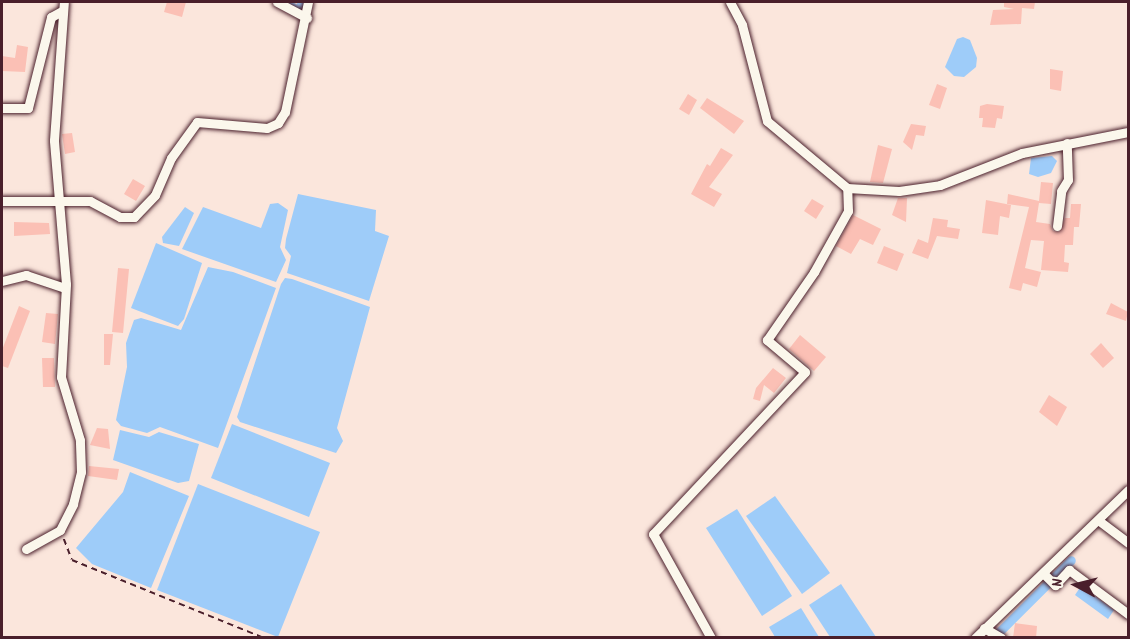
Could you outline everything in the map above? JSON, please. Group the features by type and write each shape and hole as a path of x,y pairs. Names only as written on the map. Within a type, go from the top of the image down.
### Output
{"street":[{"path":"277,2 307,18"},
{"path":"2,201 90,201 120,217 134,217 155,195 171,158 197,122 267,128 278,123 285,112 307,18 308,2"},
{"path":"730,2 742,25 767,122 847,188 899,191 940,185 1022,153 1128,132"},
{"path":"2,108 28,108 51,17 63,6"},
{"path":"26,549 60,530 73,504 81,472 80,440 61,377 65,288 54,140 63,6"},
{"path":"1057,226 1061,191 1068,180 1066,143"},
{"path":"711,638 653,534 805,372 767,340 814,272 848,211 847,188"},
{"path":"2,281 26,274 65,288"},
{"path":"975,638 1044,574 1070,544 1128,490"},
{"path":"1098,520 1128,543"},
{"path":"1044,574 1055,585 1069,570 1128,614"},
{"path":"984,628 1001,637"}],"path":[{"path":"60,530 72,560 264,638"}],"water":[{"path":"963,37 970,40 977,58 976,67 964,77 954,76 945,67 957,39"},
{"path":"1052,156 1057,161 1051,173 1038,177 1029,174 1031,158"},
{"path":"298,194 376,210 375,231 389,236 369,301 287,273 291,256 285,248 286,239"},
{"path":"278,203 288,210 280,247 286,260 276,282 182,249 203,207 261,228 270,204"},
{"path":"185,207 194,213 179,246 163,243 162,237"},
{"path":"156,243 202,263 184,319 178,326 131,308"},
{"path":"208,267 233,272 276,288 218,448 160,427 147,433 121,426 116,420 127,367 126,343 134,320 141,318 181,330"},
{"path":"285,278 370,307 337,428 343,441 336,453 240,422 237,417 281,284"},
{"path":"232,424 330,463 309,517 211,478"},
{"path":"120,430 149,437 159,432 199,444 189,481 178,483 113,460"},
{"path":"130,472 189,496 151,588 92,564 76,548 123,492"},
{"path":"198,484 320,532 278,637 157,590"},
{"path":"775,496 830,573 802,594 746,516"},
{"path":"737,509 792,596 762,616 706,528"},
{"path":"841,584 876,637 830,637 809,605"},
{"path":"1081,586 1114,610 1108,619 1075,595"},
{"path":"801,608 819,637 775,637 769,627"}],"building":[{"path":"167,2 186,2 182,17 164,12"},
{"path":"1004,2 1035,2 1034,9 1022,8 1021,24 990,25 993,10 1014,9 1004,7"},
{"path":"17,45 28,47 25,72 2,71 2,56 15,58"},
{"path":"1050,69 1063,71 1061,91 1050,89"},
{"path":"937,84 947,88 940,109 929,105"},
{"path":"688,94 697,100 689,115 679,109"},
{"path":"707,98 744,121 734,134 700,108"},
{"path":"987,104 1004,106 1002,119 997,118 995,128 982,127 983,118 979,118 980,106"},
{"path":"911,124 926,126 924,136 916,135 912,150 903,142"},
{"path":"72,133 75,152 65,154 62,134"},
{"path":"878,145 892,149 883,183 870,182"},
{"path":"721,148 733,155 709,187 722,194 714,207 691,194 707,164 710,166"},
{"path":"133,179 145,186 136,201 124,194"},
{"path":"1041,182 1053,183 1051,204 1039,203 1036,222 1050,224 1053,231 1059,232 1065,218 1070,218 1071,204 1081,204 1079,227 1074,227 1073,245 1065,245 1064,262 1069,263 1068,272 1041,270 1044,241 1031,240 1025,268 1041,272 1037,287 1023,283 1021,291 1009,288 1029,207 1007,204 1008,194 1039,201"},
{"path":"898,198 907,198 906,222 892,215"},
{"path":"812,199 824,206 816,219 804,211"},
{"path":"986,200 1011,205 1009,218 1000,216 998,235 982,233"},
{"path":"853,215 881,229 873,245 860,239 851,254 836,246"},
{"path":"933,218 948,220 947,227 960,229 958,239 937,236 928,259 912,253 918,239 928,243"},
{"path":"14,222 49,223 50,234 14,236"},
{"path":"884,246 904,254 897,271 877,263"},
{"path":"118,268 129,269 123,333 112,332"},
{"path":"1111,303 1128,312 1126,321 1106,314"},
{"path":"19,306 30,311 8,368 2,366 2,350"},
{"path":"46,313 58,314 55,344 42,342"},
{"path":"104,334 113,334 110,365 104,365"},
{"path":"800,335 826,357 814,371 789,349"},
{"path":"1101,343 1114,358 1103,368 1090,354"},
{"path":"42,358 54,358 55,387 43,387"},
{"path":"773,368 786,378 774,393 764,385 760,401 753,399 756,388"},
{"path":"1049,395 1067,407 1057,426 1039,412"},
{"path":"97,428 108,429 110,449 90,445"},
{"path":"89,466 119,469 117,480 88,476"},
{"path":"1015,623 1037,626 1036,638 1013,638"}],"waterway":[{"path":"291,6 297,10 303,2"},
{"path":"993,638 1071,560"}]}
